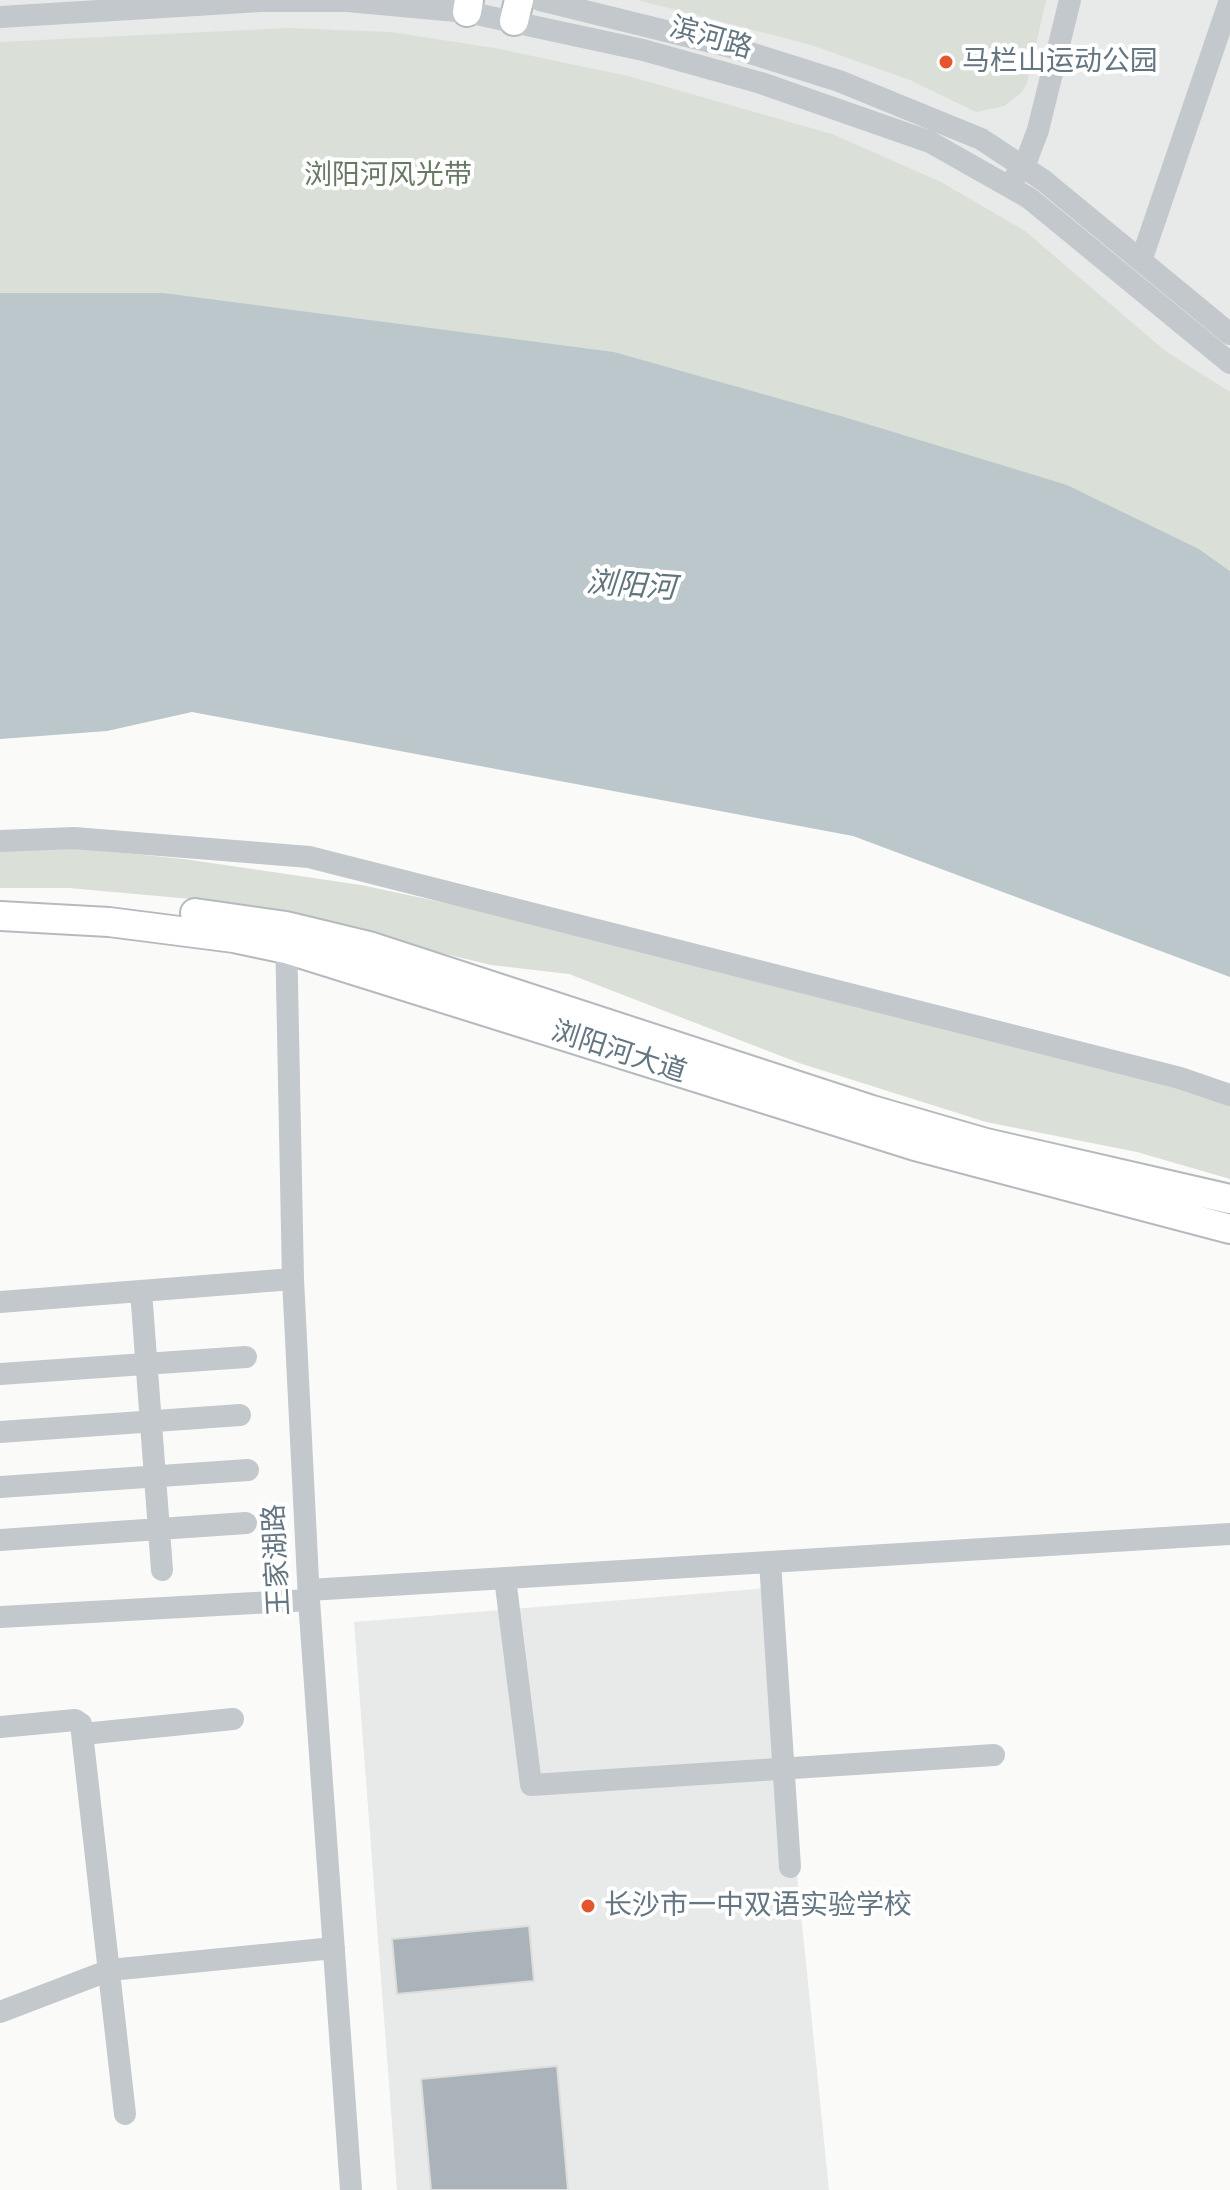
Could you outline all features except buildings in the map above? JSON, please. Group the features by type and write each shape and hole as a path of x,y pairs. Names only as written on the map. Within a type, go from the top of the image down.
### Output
{"main road":[{"name":"浏阳河大道","path":"0,898 107,904 286,938 369,946 872,1110 986,1143 1230,1199"},
{"name":"浏阳河大道","path":"0,916 109,922 234,938 286,938 915,1146 1230,1229"}],"street":[{"name":"滨河路","path":"540,0 731,47 839,81 981,139 1024,167 1230,334"},
{"path":"1008,185 1024,167 1038,130 1070,0"},
{"path":"1141,261 1230,0"},
{"name":"滨河路","path":"0,17 275,1 348,1 517,10 874,120 930,142 1008,185 1094,250 1230,363"},
{"path":"0,841 74,838 309,857 1180,1078 1230,1095"},
{"name":"王家湖路","path":"286,938 293,1279 309,1595 351,2190"},
{"path":"0,1302 293,1279"},
{"path":"141,1291 162,1570"},
{"path":"0,1374 246,1357"},
{"path":"0,1432 240,1415"},
{"path":"0,1487 248,1470"},
{"path":"0,1540 246,1523"},
{"path":"0,1617 505,1578 1230,1534"},
{"path":"770,1562 790,1867"},
{"path":"505,1578 531,1785 994,1755"},
{"path":"83,1734 233,1719"},
{"path":"0,1727 75,1720 81,1724 125,2114"},
{"path":"0,2012 110,1970 334,1948"}],"shaded area":[{"name":"浏阳河风光带","path":"0,0 1230,0 1230,571 1199,549 164,293 0,293"},
{"name":"长沙市一中双语实验学校","path":"768,1588 829,2190 397,2190 354,1622"}],"green space":[{"name":"马栏山运动公园","path":"638,0 1046,0 1027,83 1021,93 1004,106 976,112 910,80 811,45"},
{"name":"浏阳河风光带","path":"289,28 391,32 494,48 628,76 832,134 941,182 1025,231 1164,350 1230,392 1230,571 1199,549 1067,485 614,352 164,293 0,293 0,42"},
{"path":"34,844 184,859 361,885 516,918 1230,1101 1230,1179 1137,1152 986,1122 799,1063 569,974 491,965 235,903 69,888 0,888 0,846"}],"water":[{"name":"浏阳河","path":"0,293 164,293 614,352 844,417 1067,485 1199,549 1230,571 1230,977 853,836 192,712 107,731 0,739"}],"place":[{"name":"马栏山运动公园","path":"946,62"},
{"name":"长沙市一中双语实验学校","path":"588,1906"}]}
